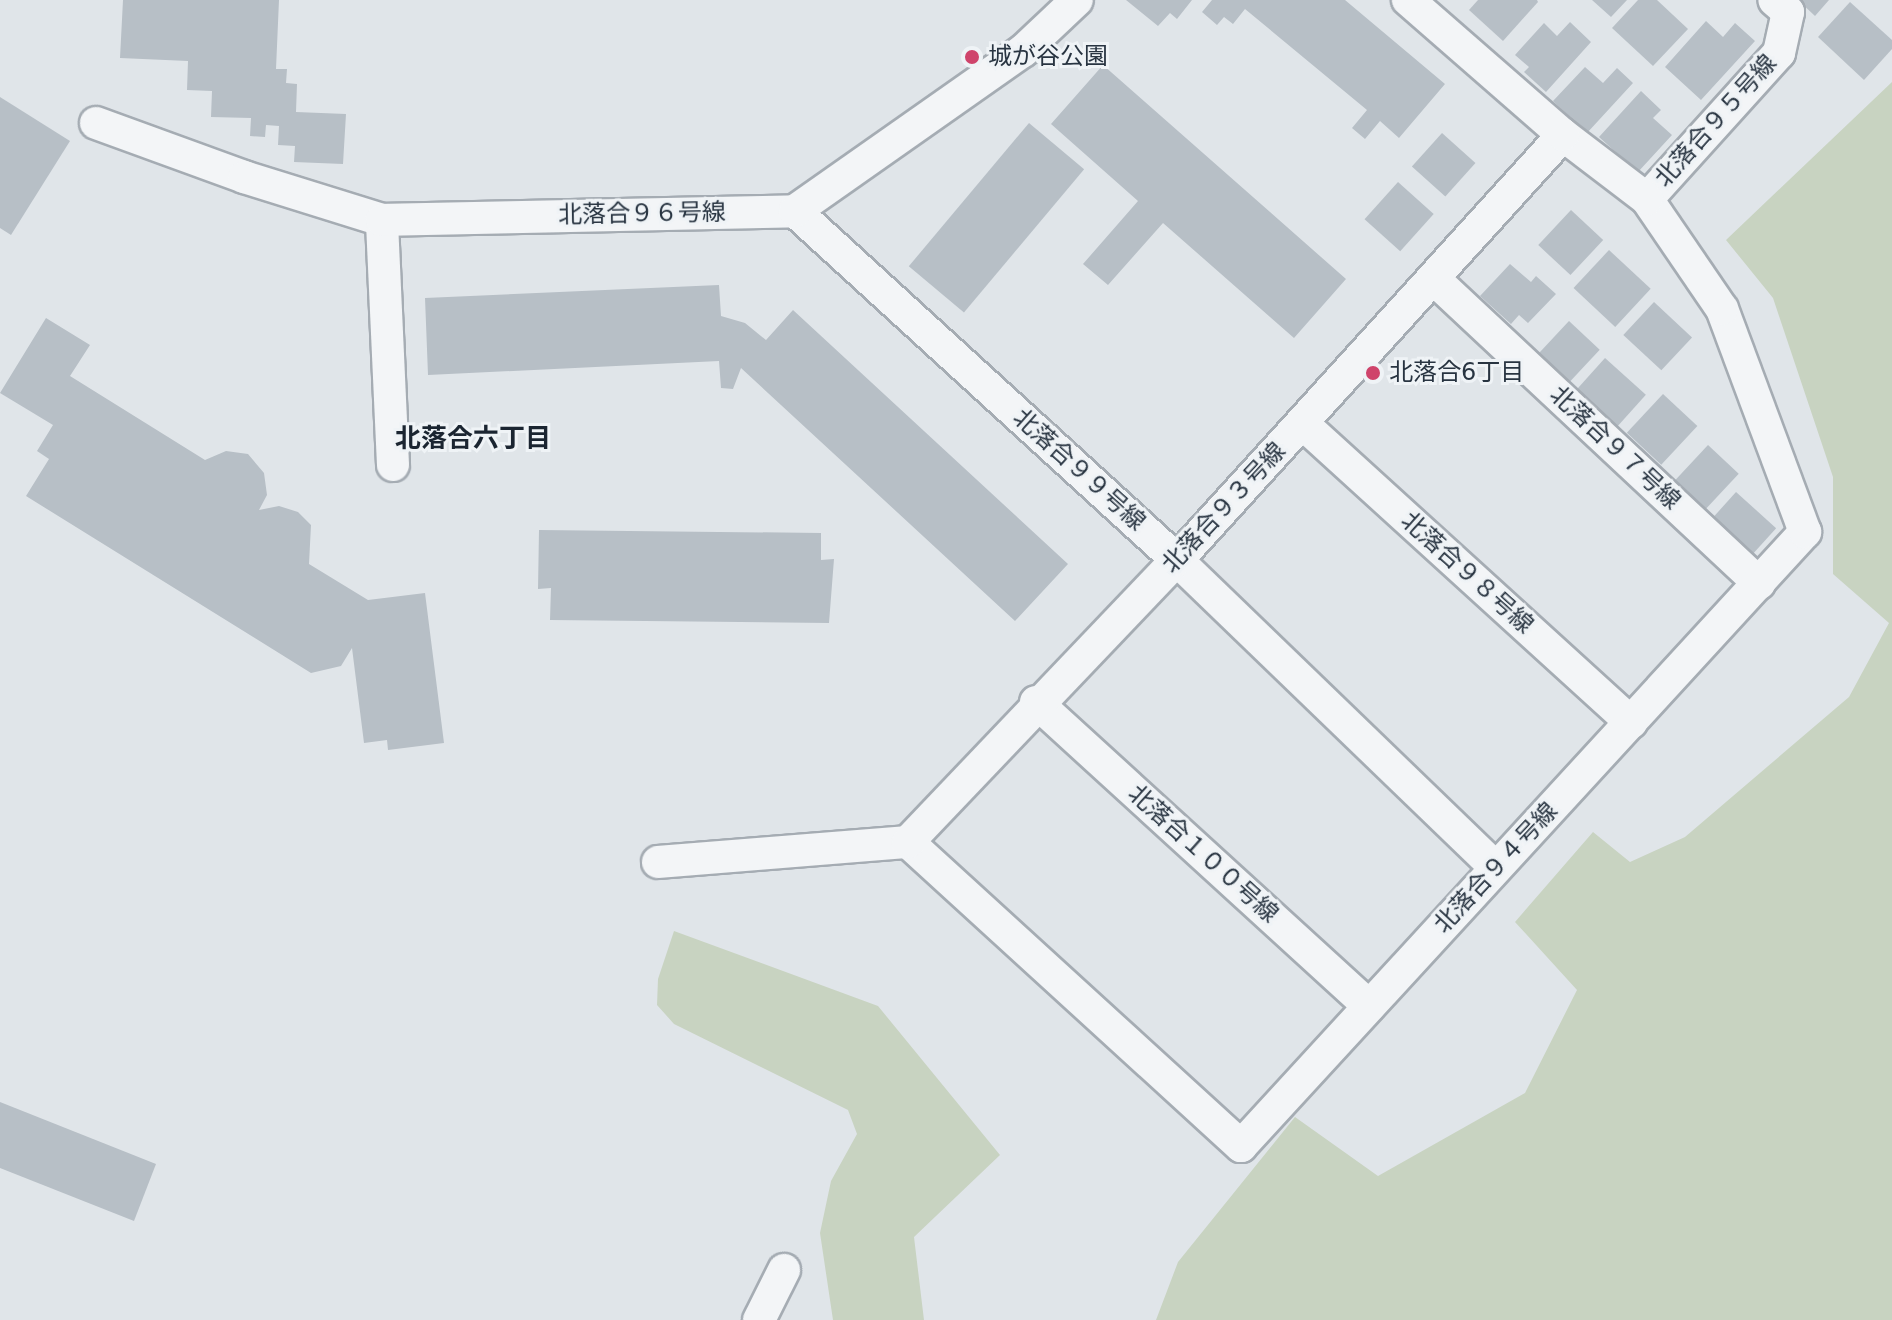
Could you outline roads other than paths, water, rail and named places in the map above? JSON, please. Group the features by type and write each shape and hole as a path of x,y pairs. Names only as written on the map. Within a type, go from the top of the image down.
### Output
{"street":[{"path":"795,211 1023,51 1077,0"},
{"path":"1408,0 1563,135 1647,199"},
{"name":"北落合９５号線","path":"1647,199 1779,53 1788,12 1774,0"},
{"name":"北落合９６号線","path":"96,123 244,177 382,220 795,211"},
{"name":"北落合９３号線","path":"908,842 1036,702 1177,560 1435,280 1563,135"},
{"name":"北落合９４号線","path":"908,842 1241,1146 1805,532 1722,309 1647,199"},
{"name":"北落合９９号線","path":"795,211 1177,560 1496,868"},
{"path":"382,220 393,465"},
{"name":"北落合９７号線","path":"1435,280 1759,583"},
{"name":"北落合９８号線","path":"1302,423 1631,722"},
{"name":"北落合１００号線","path":"1036,702 1369,1006"},
{"path":"658,862 908,842"},
{"path":"759,1320 784,1270"}],"place":[{"name":"城が谷公園","path":"972,57"},
{"name":"北落合6丁目","path":"1373,373"}],"district":[{"name":"北落合六丁目","path":"473,439"}]}
